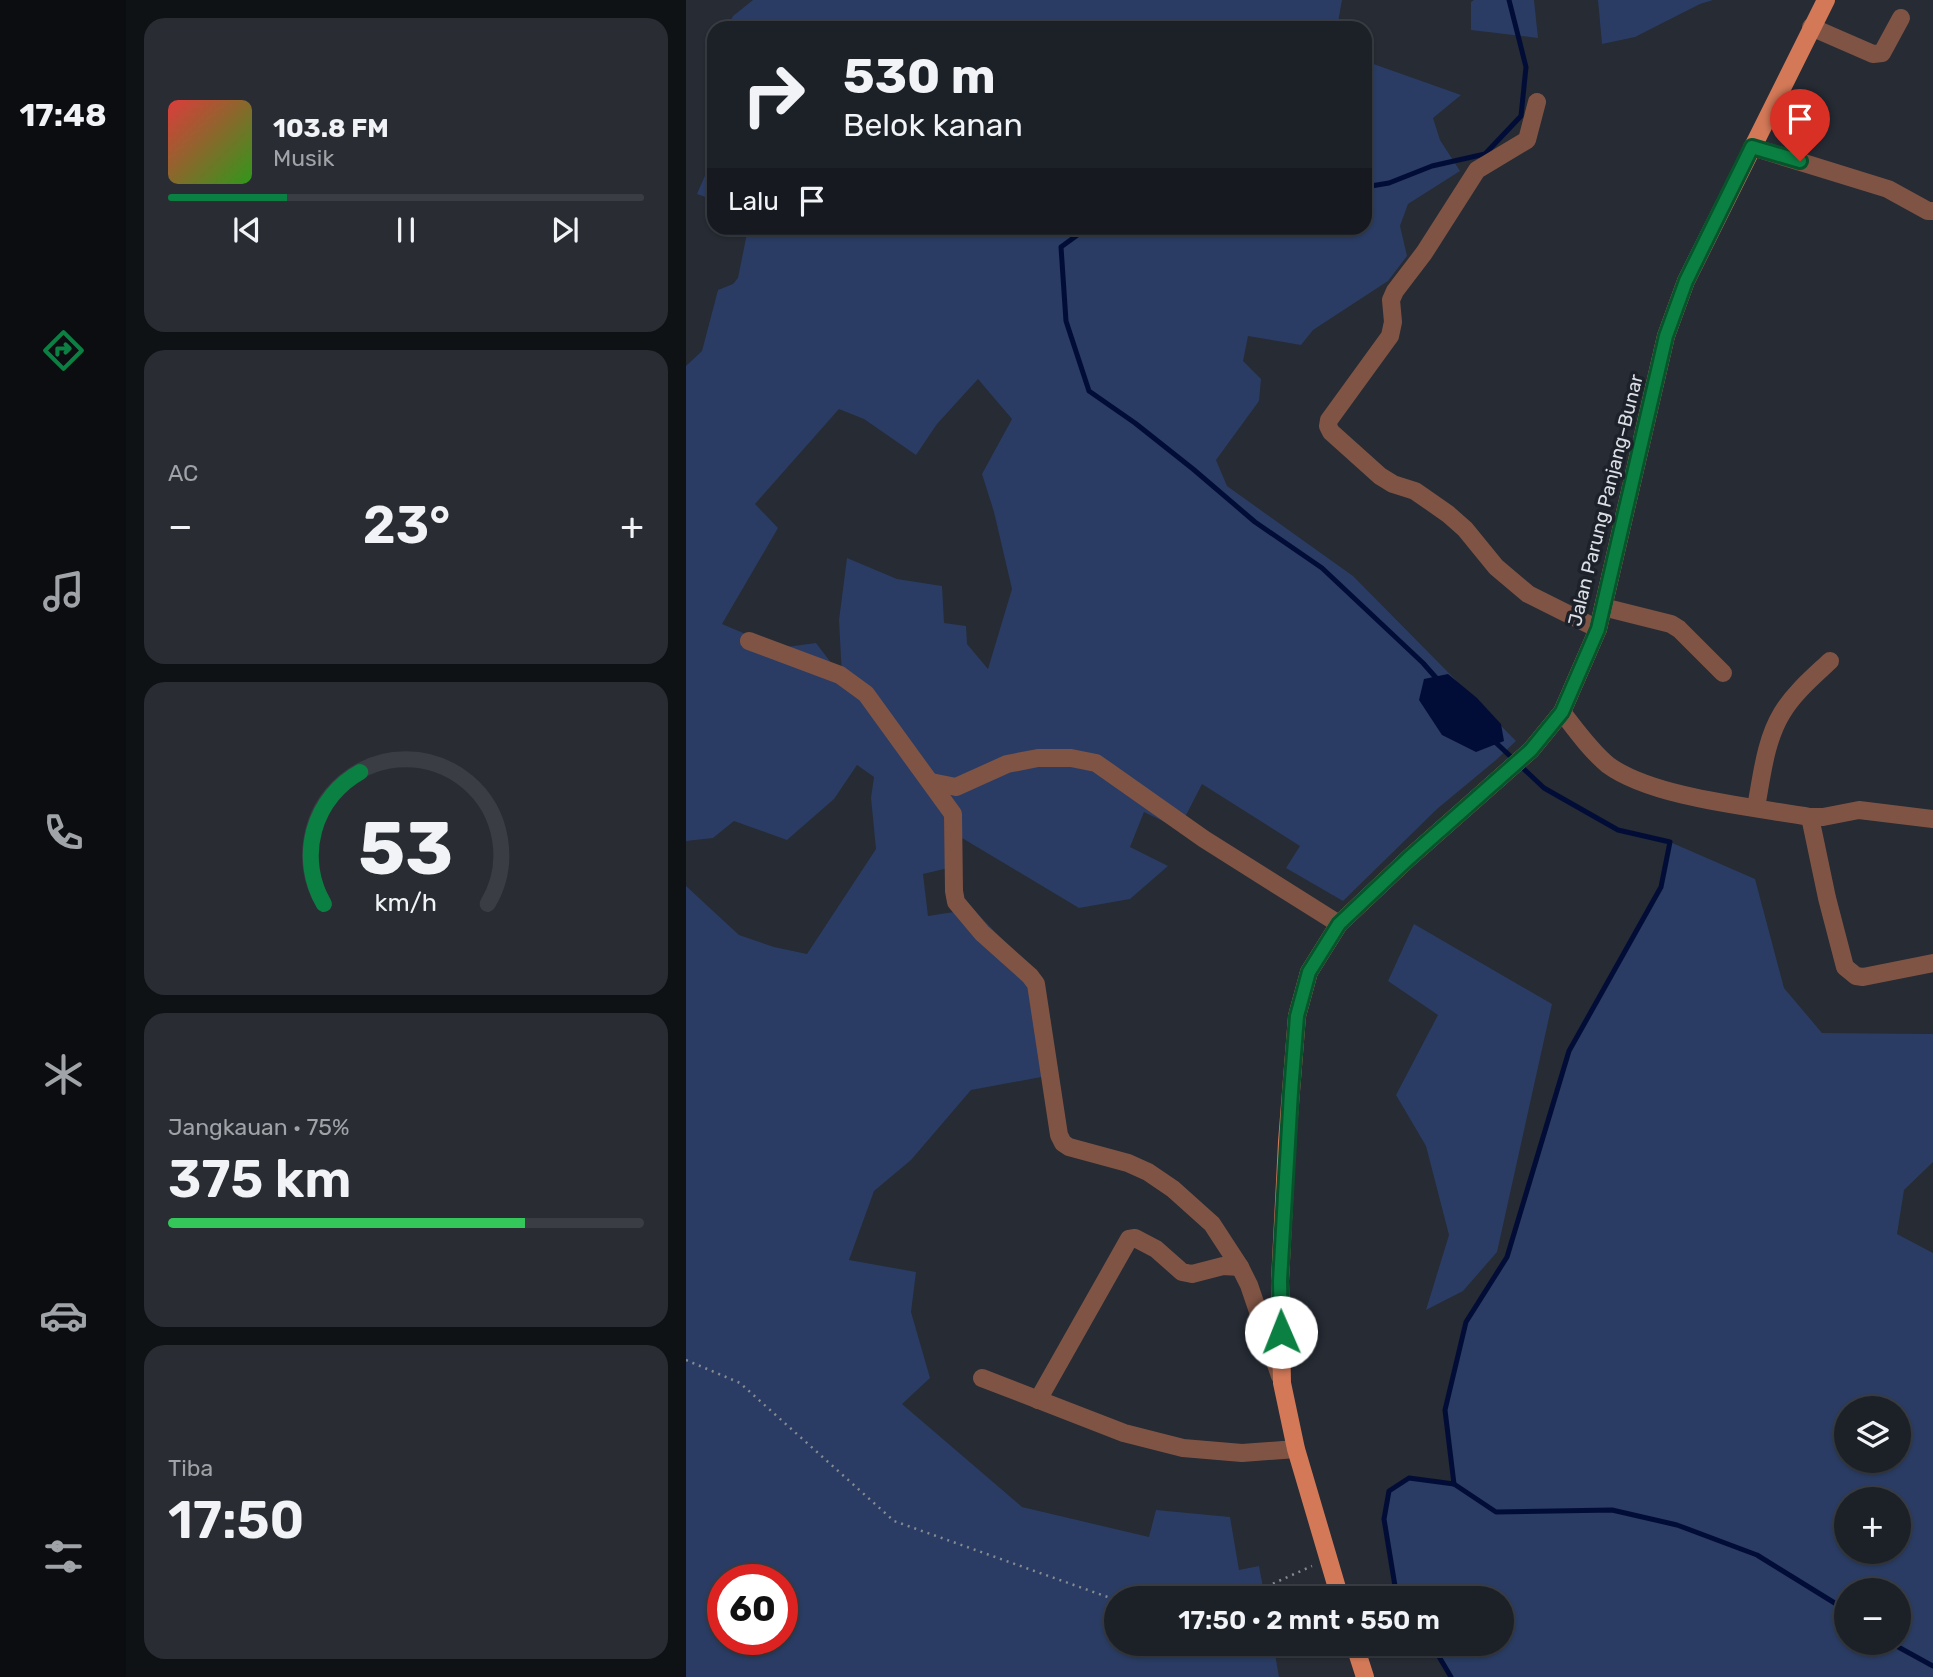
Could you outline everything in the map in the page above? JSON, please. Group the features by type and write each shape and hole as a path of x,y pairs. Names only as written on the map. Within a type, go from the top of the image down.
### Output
{"main road":[{"name":"Jalan Parung Panjang–Bunar","path":"1336,1586 1296,1450 1282,1383 1280,1281 1287,1142 1297,1016 1309,972 1339,924 1531,750 1562,712 1598,629 1666,336 1686,281 1826,0"},
{"path":"1358,1656 1365,1677"}],"street":[{"path":"1811,27 1873,54 1882,53 1901,18"},
{"path":"1537,102 1527,140 1477,170 1424,253 1395,291 1391,300 1393,322 1390,336 1329,420 1328,426 1331,432 1380,476 1393,484 1415,491 1448,514 1465,529 1496,567 1528,594 1598,629"},
{"path":"1752,147 1888,188 1928,211 1933,211"},
{"path":"1603,607 1671,624 1723,673"},
{"path":"749,641 840,675 866,694 931,782 953,814 956,902 982,933 1030,976 1036,985 1059,1135 1063,1143 1128,1163 1157,1178 1212,1224 1249,1285 1282,1383"},
{"path":"1756,807 1768,741 1782,713 1798,692 1830,661"},
{"path":"1562,712 1588,746 1608,764 1625,775 1687,796 1810,817 1859,810 1933,819"},
{"path":"931,782 956,788 1007,764 1038,758 1071,758 1096,763 1204,839 1339,924"},
{"path":"1810,817 1845,967 1856,976 1863,977 1933,963"},
{"path":"1038,1400 1129,1239 1135,1238 1156,1249 1182,1272 1192,1274 1223,1266 1240,1267"},
{"path":"982,1378 1124,1433 1183,1448 1242,1453 1296,1450"}],"path":[{"path":"686,1360 740,1384 894,1521 1104,1596"},
{"path":"1268,1586 1328,1559"}],"shaded area":[{"path":"753,0 1342,0 1338,21 730,21"},
{"path":"1534,0 1538,38 1471,30 1471,2"},
{"path":"1598,0 1713,0 1635,37 1602,44"},
{"path":"1372,63 1461,95 1433,118 1440,140 1460,171 1408,204 1400,226 1407,256 1388,281 1313,330 1301,345 1248,336 1243,361 1261,379 1259,401 1216,460 1227,486 1353,576 1516,741 1437,809 1343,901 1286,868 1300,846 1202,784 1179,829 1144,812 1130,847 1168,866 1130,899 1079,908 957,835 957,866 923,874 928,916 973,909 1035,973 1052,1075 971,1090 911,1160 874,1191 849,1260 916,1272 911,1312 930,1378 902,1404 1022,1507 1149,1537 1156,1510 1230,1517 1239,1570 1259,1566 1263,1586 1104,1586 1104,1656 1275,1656 1279,1677 686,1677 686,886 739,935 774,947 807,954 876,849 871,798 874,777 857,765 834,799 787,840 734,821 713,838 686,841 686,366 702,351 718,290 733,284 738,278 747,235 1372,235","holes":["978,379 1012,419 982,474 1012,589 988,669 967,644 966,626 944,623 942,586 897,579 847,558 839,620 842,677 816,643 779,648 722,624 778,528 755,504 839,409 864,419 916,455 937,424"]},
{"path":"707,171 707,198 697,194"},
{"path":"1448,674 1477,698 1501,724 1504,741 1476,752 1442,735 1419,700 1424,679"},
{"path":"1670,842 1755,879 1784,988 1822,1033 1933,1034 1933,1162 1904,1190 1897,1234 1933,1253 1933,1677 1451,1677 1439,1656 1514,1656 1514,1586 1395,1586 1384,1519 1389,1491 1409,1478 1454,1483 1445,1410 1466,1322 1507,1257 1569,1051 1660,887"},
{"path":"1414,924 1552,1004 1497,1252 1463,1291 1426,1310 1449,1235 1426,1146 1396,1095 1438,1015 1388,981"}],"waterway":[{"path":"1372,186 1389,183 1432,166 1485,154 1521,116 1526,67 1509,0"},
{"path":"1077,235 1061,247 1066,321 1089,391 1135,423 1255,522 1322,568 1438,680"},
{"path":"1454,1484 1445,1410 1466,1322 1507,1257 1569,1051 1661,887 1670,842 1618,830 1544,788 1492,739"},
{"path":"1395,1586 1384,1519 1389,1491 1409,1478 1454,1484 1496,1512 1612,1510 1677,1525 1757,1555 1834,1603"},
{"path":"1911,1654 1933,1666"},
{"path":"1439,1656 1451,1677"}],"route":[{"path":"1281,1332 1280,1281 1287,1142 1297,1016 1309,972 1339,924 1531,750 1562,712 1598,629 1666,336 1686,281 1752,147 1800,161"}]}
